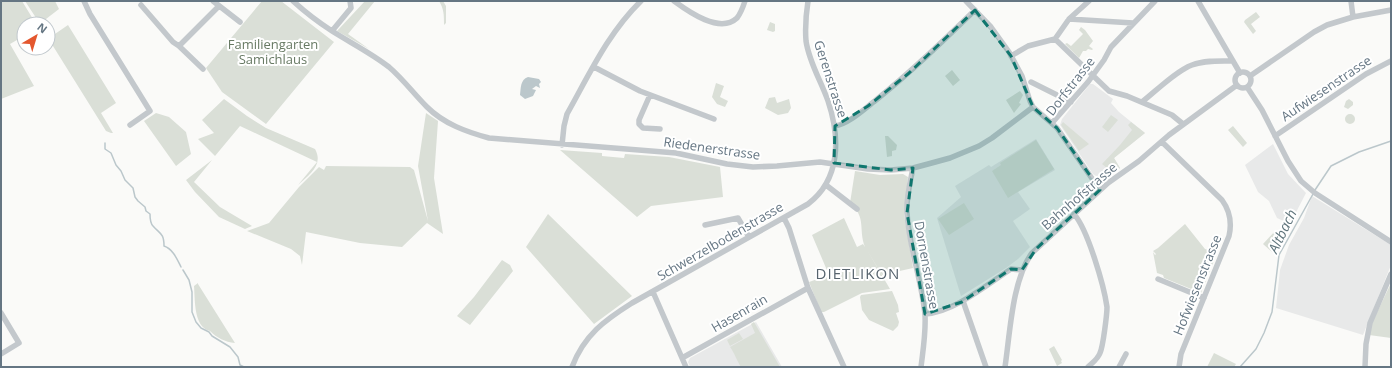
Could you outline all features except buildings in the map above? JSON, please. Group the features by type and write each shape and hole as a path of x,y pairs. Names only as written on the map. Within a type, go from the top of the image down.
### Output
{"street":[{"path":"84,1 90,14 150,111 130,125"},
{"path":"213,1 240,22"},
{"name":"Riedenerstrasse","path":"293,1 332,31 372,55 389,68 427,108 442,119 460,128 489,138 676,154 727,164 753,167 820,162 868,169 891,170 913,168 950,158 979,146 1033,107"},
{"path":"332,31 350,8 350,1"},
{"path":"562,145 566,118 594,66 616,29 641,1"},
{"path":"674,1 697,15 712,22 722,24 730,22 737,17 745,1"},
{"name":"Gerenstrasse","path":"808,1 806,41 815,70 828,100 835,126 836,151 834,163"},
{"path":"966,1 994,30 1011,56 1022,76 1033,107 1052,123"},
{"path":"1011,56 1028,46 1055,38 1069,19 1089,1"},
{"name":"Dorfstrasse","path":"1100,190 1052,123 1093,76 1111,47 1155,1"},
{"path":"1198,1 1240,72"},
{"path":"1351,1 1353,17"},
{"path":"141,5 173,42 203,70"},
{"path":"179,46 219,6"},
{"path":"835,126 852,117 885,92 923,60 975,10"},
{"path":"1250,76 1314,32 1327,25 1353,17 1391,10"},
{"path":"1069,19 1133,23"},
{"path":"1055,38 1109,90 1172,115 1184,124"},
{"path":"1142,102 1189,66 1206,62 1233,61"},
{"name":"Aufwiesenstrasse","path":"1275,136 1366,74 1391,61"},
{"path":"594,66 633,88 714,119"},
{"path":"1240,72 1246,72 1250,76 1251,84 1248,87"},
{"path":"1240,72 1235,78 1237,86 1241,88 1248,87"},
{"path":"1031,82 1071,102"},
{"name":"Bahnhofstrasse","path":"1005,367 1015,296 1022,270 1027,260 1036,249 1100,190 1184,124 1237,86"},
{"path":"1248,87 1301,181 1309,189 1391,242"},
{"path":"650,95 639,120 639,124 643,128 660,129"},
{"name":"Hofwiesenstrasse","path":"1162,142 1222,200 1229,214 1231,226 1229,236 1181,354 1179,367"},
{"name":"Schwerzelbodenstrasse","path":"572,367 578,353 586,342 617,312 812,201 820,194 826,185 834,163"},
{"name":"Dornenstrasse","path":"913,168 908,196 907,213 925,314 926,329 921,367"},
{"path":"826,185 857,209"},
{"path":"1074,214 1080,223 1092,252 1107,309 1101,352 1097,359 1088,367"},
{"path":"705,225 738,218 749,237"},
{"path":"784,218 789,228 808,288 844,367"},
{"path":"925,314 933,314 963,301 1011,269 1022,270"},
{"path":"1365,367 1366,344 1370,323 1391,274"},
{"path":"1158,279 1204,298"},
{"name":"Hasenrain","path":"682,358 808,288"},
{"path":"653,292 686,367"},
{"path":"963,301 986,367"},
{"path":"1,313 19,343 1,354"},
{"path":"1119,367 1126,354"}],"highlighted area":[{"path":"975,10 1011,56 1033,107 1057,128 1100,190 1036,249 1022,270 1011,269 962,302 925,314 907,213 913,168 891,170 834,163 835,126 868,106 909,73"}],"shaded area":[{"path":"528,77 539,79 541,82 539,84 540,88 536,86 532,89 536,90 533,96 525,99 520,95 521,87 522,82"},
{"path":"1090,84 1093,84 1113,99 1111,103 1119,112 1145,133 1114,158 1120,168 1107,179 1102,180 1093,174 1060,125 1062,119"},
{"path":"1036,139 1055,170 1018,192 1030,209 1013,221 1030,247 1006,268 961,296 937,218 961,197 955,186 989,165 991,167"},
{"path":"1273,144 1288,174 1306,193 1290,224 1277,218 1269,201 1258,192 1245,165"},
{"path":"1312,196 1391,245 1391,265 1363,335 1276,308 1280,270 1289,245 1304,218"},
{"path":"756,322 782,367 690,367 688,362 690,358"}],"green space":[{"path":"1,1 22,1 31,16 16,16 16,41 10,44 34,86 1,99"},
{"path":"25,1 55,1 59,9 50,16 35,16"},
{"name":"Familiengarten Samichlaus","path":"262,1 281,1 334,42 266,124 222,92 206,68"},
{"path":"365,1 375,1 348,34 369,49 337,31"},
{"path":"439,1 443,1 446,6 446,23 444,25 442,7"},
{"path":"1256,12 1260,17 1251,24 1256,31 1253,34 1244,22"},
{"path":"770,22 775,24 775,31 773,32 767,30"},
{"path":"68,25 116,103 101,113 113,133 106,131 56,51 56,33"},
{"path":"1081,27 1093,41 1089,46 1093,49 1083,51 1079,58 1065,44 1067,43 1071,46 1083,34 1079,30"},
{"path":"952,70 960,80 953,86 945,76"},
{"path":"716,83 724,86 720,97 728,101 725,107 717,104 712,97"},
{"path":"1020,91 1023,95 1019,103 1021,104 1014,113 1006,100"},
{"path":"775,97 777,103 789,99 791,108 788,113 778,115 765,108 769,98"},
{"path":"224,99 266,128 315,149 318,160 314,169 311,173 298,185 317,162 240,126 215,156 198,139 214,133 202,120"},
{"path":"1349,99 1353,102 1353,105 1348,109 1344,107 1346,101"},
{"path":"156,113 169,117 186,132 191,154 176,166 144,121"},
{"path":"426,113 438,121 434,178 443,234 427,223 402,247 360,243 306,232 302,265 300,256 291,249 247,231 269,223 299,187 319,167 324,170 326,166 410,167 414,170 428,221 418,166"},
{"path":"1348,114 1352,114 1354,115 1354,123 1348,124 1345,121 1345,117"},
{"path":"1111,115 1118,120 1108,132 1102,127"},
{"path":"1063,122 1089,144 1079,151 1061,125"},
{"path":"1131,122 1145,133 1114,158 1120,168 1113,173 1102,164 1132,130 1128,125"},
{"path":"1233,126 1247,143 1243,147 1228,130"},
{"path":"885,136 888,136 897,145 896,150 892,151 892,156 887,157"},
{"path":"1036,140 1054,169 1008,198 992,171 1001,165 1000,163"},
{"path":"560,150 602,153 602,156 624,158 625,154 669,157 720,167 723,197 651,206 637,217"},
{"path":"212,160 194,182 220,207 252,226 245,229 219,217 195,192 186,180"},
{"path":"855,171 880,175 903,174 908,177 904,215 913,268 882,275 867,250 890,289 862,293 824,312 821,312 809,282 829,275 812,235 844,218 857,247 863,244 865,247 859,214 850,203"},
{"path":"964,203 974,219 949,235 938,219"},
{"path":"548,214 632,296 594,324 526,247"},
{"path":"1185,224 1205,249 1217,253 1201,293 1164,278 1163,275 1157,273 1153,252 1155,255 1156,254 1153,251"},
{"path":"1275,231 1280,235 1273,253 1263,244"},
{"path":"502,260 510,265 513,271 470,325 457,316 474,297"},
{"path":"198,283 235,343 218,338 210,331 205,329 201,324 198,319 195,303 194,286"},
{"path":"1391,283 1391,338 1369,335 1372,323"},
{"path":"892,291 898,305 899,312 896,313 899,322 898,326 893,331 869,320 862,310 860,297 861,295"},
{"path":"754,322 780,367 741,367 730,347 755,333 751,324"},
{"path":"739,333 743,339 730,346 727,340"},
{"path":"1054,346 1062,360 1062,363 1057,366 1049,349"},
{"path":"1214,353 1236,364 1234,367 1207,367"}],"waterway":[{"name":"Altbach","path":"1315,190 1331,166 1359,152 1391,141"},
{"path":"105,143 105,149 111,153 125,180 133,188 135,197 150,214 151,223 160,232 164,246 172,252 181,267"},
{"name":"Altbach","path":"1240,367 1256,349 1264,333 1272,312 1279,255 1313,194"},
{"path":"183,270 189,280 192,292 192,312 196,322 201,328 230,347 238,357 240,365 244,367"}],"district":[{"name":"DIETLIKON","path":"858,273"}]}
